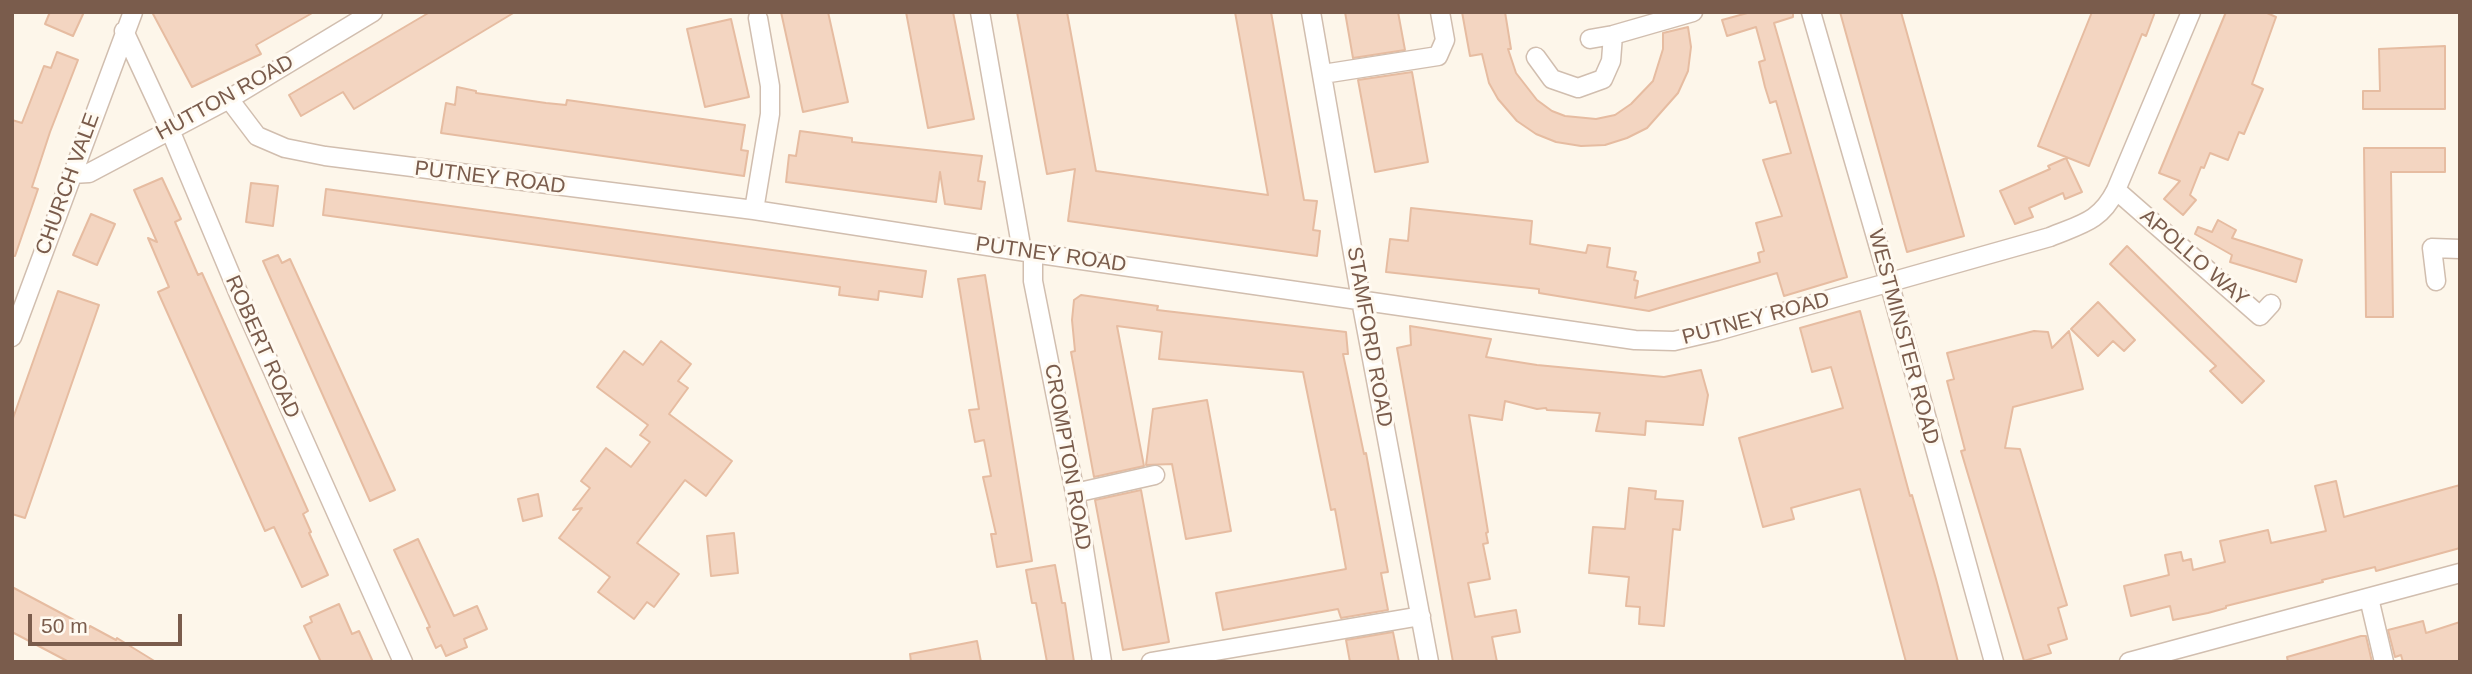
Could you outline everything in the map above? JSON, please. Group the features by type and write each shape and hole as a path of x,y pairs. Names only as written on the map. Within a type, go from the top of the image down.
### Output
{"street":[{"name":"CHURCH VALE","path":"12,337 133,12"},
{"name":"HUTTON ROAD","path":"72,174 89,173 229,99 373,12"},
{"name":"CROMPTON ROAD","path":"980,12 1075,493 1102,662"},
{"name":"STAMFORD ROAD","path":"1311,12 1429,662"},
{"path":"1323,74 1438,56 1445,40 1440,12"},
{"path":"1590,39 1693,12"},
{"name":"WESTMINSTER ROAD","path":"1811,12 1994,662"},
{"name":"PUTNEY ROAD","path":"229,99 257,136 285,148 440,172 754,210 1635,340 1674,341 2050,237 2099,215 2108,206 2116,190 2191,12"},
{"path":"754,210 770,114 770,86 758,18"},
{"name":"ROBERT ROAD","path":"124,31 404,662"},
{"path":"1536,58 1552,79 1578,88 1603,79 1611,61 1613,35"},
{"name":"APOLLO WAY","path":"2116,190 2260,316 2271,304"},
{"path":"2436,281 2432,248 2460,249"},
{"path":"1075,493 1155,475"},
{"path":"2129,662 2460,573"},
{"path":"2369,598 2384,662"},
{"path":"1151,662 1421,616"}],"building":[{"path":"50,12 84,12 73,36 45,24"},
{"path":"152,12 314,12 256,45 261,54 192,87"},
{"path":"430,12 515,12 354,109 343,92 301,116 289,95"},
{"path":"781,12 828,12 848,102 803,112"},
{"path":"906,12 953,12 974,119 928,128"},
{"path":"1017,12 1067,12 1096,171 1268,195 1235,12 1271,12 1304,200 1317,201 1313,230 1320,231 1317,256 1068,221 1075,169 1047,174"},
{"path":"1345,12 1398,12 1405,50 1353,58"},
{"path":"1462,12 1505,12 1511,49 1508,49 1516,73 1537,100 1552,111 1565,116 1596,119 1615,115 1631,104 1653,81 1663,49 1663,33 1688,27 1691,47 1688,71 1678,93 1647,128 1605,145 1581,146 1556,142 1536,134 1517,121 1498,99 1489,83 1482,54 1470,56"},
{"path":"1751,12 1793,12 1793,17 1774,23 1847,277 1784,296 1777,273 1649,311 1539,293 1539,289 1386,272 1390,239 1408,241 1411,208 1532,221 1530,244 1586,253 1588,245 1610,248 1607,267 1636,272 1634,280 1638,281 1635,298 1760,262 1758,253 1764,251 1756,223 1782,216 1763,160 1791,153 1776,101 1770,103 1765,87 1759,62 1765,60 1756,27 1727,36 1722,20"},
{"path":"1840,12 1901,12 1964,236 1907,252"},
{"path":"2092,12 2155,12 2146,36 2142,34 2089,166 2038,146"},
{"path":"2226,12 2265,12 2276,17 2252,84 2263,89 2244,134 2239,132 2228,160 2210,153 2204,168 2201,167 2190,195 2196,200 2183,215 2164,199 2180,181 2159,173"},
{"path":"731,19 749,97 705,107 687,29"},
{"path":"2445,46 2445,109 2363,109 2363,91 2380,91 2379,49"},
{"path":"57,52 78,60 50,132 32,187 38,189 15,256 12,256 12,120 22,123 44,66 51,68"},
{"path":"1412,72 1428,162 1375,172 1358,80"},
{"path":"457,87 476,93 546,103 566,105 567,100 745,125 741,150 748,151 744,176 441,133 446,103 455,105"},
{"path":"800,131 852,138 852,142 982,156 978,181 985,182 981,209 945,204 940,172 936,202 786,182 789,155 796,156"},
{"path":"2364,148 2445,148 2445,172 2391,172 2393,317 2366,317"},
{"path":"2066,158 2082,192 2065,199 2063,193 2029,208 2033,217 2015,224 2000,191 2050,169 2048,166"},
{"path":"162,178 181,219 175,222 198,275 202,273 308,511 303,514 328,575 302,587 274,527 265,531 158,292 169,287 148,238 157,242 134,190"},
{"path":"251,183 278,186 273,226 246,222"},
{"path":"326,189 926,271 922,297 879,291 878,300 839,295 840,287 323,215"},
{"path":"91,214 115,224 97,265 73,255"},
{"path":"2218,220 2236,230 2232,238 2302,260 2296,282 2230,262 2232,255 2195,234 2198,227 2212,232"},
{"path":"2127,246 2264,381 2242,403 2210,371 2216,366 2110,264"},
{"path":"278,255 282,263 290,259 395,490 370,501 263,261"},
{"path":"985,275 1032,561 997,567 991,534 996,534 983,477 991,476 984,440 975,442 969,410 979,409 958,279"},
{"path":"58,291 99,305 25,518 12,514 12,421"},
{"path":"1081,295 1158,306 1157,310 1346,332 1348,354 1343,354 1364,454 1366,453 1388,572 1381,573 1388,610 1341,618 1338,609 1223,630 1216,593 1346,569 1303,372 1159,359 1162,332 1117,326 1144,466 1094,477 1071,352 1075,351 1072,320 1074,300"},
{"path":"2098,302 2135,340 2124,351 2113,341 2098,356 2071,329"},
{"path":"1860,311 1958,662 1906,662 1860,489 1791,508 1794,519 1763,527 1739,438 1843,408 1831,367 1812,372 1800,328"},
{"path":"1410,326 1491,339 1486,357 1537,365 1664,377 1701,370 1708,395 1703,425 1646,421 1645,435 1596,431 1600,413 1537,409 1505,401 1502,420 1469,415 1488,532 1488,543 1483,544 1490,579 1468,583 1475,617 1516,610 1520,632 1492,637 1497,662 1453,662 1397,348 1411,345"},
{"path":"2034,331 2048,332 2052,348 2069,331 2083,389 2013,407 2005,448 2020,449 2067,605 2058,608 2067,639 2048,645 2051,653 2024,661 1961,451 1965,450 1947,381 1954,379 1947,353"},
{"path":"661,341 691,364 678,381 688,388 669,414 732,461 706,496 685,480 637,543 679,574 654,607 647,602 634,619 598,592 610,577 559,538 582,508 573,510 590,488 581,481 606,448 631,467 650,442 640,435 648,425 597,387 624,351 643,365"},
{"path":"1207,400 1231,531 1186,539 1172,464 1146,465 1153,409"},
{"path":"2336,481 2344,517 2460,485 2460,548 2376,571 2375,567 2322,580 2323,582 2208,613 2173,620 2170,606 2131,616 2124,586 2169,575 2165,555 2181,552 2183,561 2191,559 2193,570 2225,562 2220,541 2268,530 2271,543 2326,531 2315,486"},
{"path":"1629,488 1656,491 1655,499 1683,501 1680,530 1673,529 1664,626 1639,624 1640,607 1626,606 1629,577 1589,573 1593,527 1625,529"},
{"path":"1141,490 1169,642 1123,650 1095,500"},
{"path":"538,494 542,516 523,521 518,499"},
{"path":"734,533 738,573 711,576 707,536"},
{"path":"418,539 454,616 477,606 487,629 464,639 467,647 446,656 441,645 436,648 427,628 430,627 394,550"},
{"path":"1055,565 1062,603 1065,603 1074,662 1047,662 1036,603 1032,603 1026,570"},
{"path":"12,587 89,628 90,626 116,640 117,638 156,662 69,662 12,632"},
{"path":"339,604 352,634 359,631 373,662 321,662 304,626 312,622 310,617"},
{"path":"2423,621 2426,633 2460,622 2460,662 2403,662 2401,655 2395,657 2388,630"},
{"path":"1393,632 1399,662 1350,662 1346,640"},
{"path":"2366,636 2372,662 2288,662 2287,657"},
{"path":"977,641 981,662 911,662 910,654"}]}
